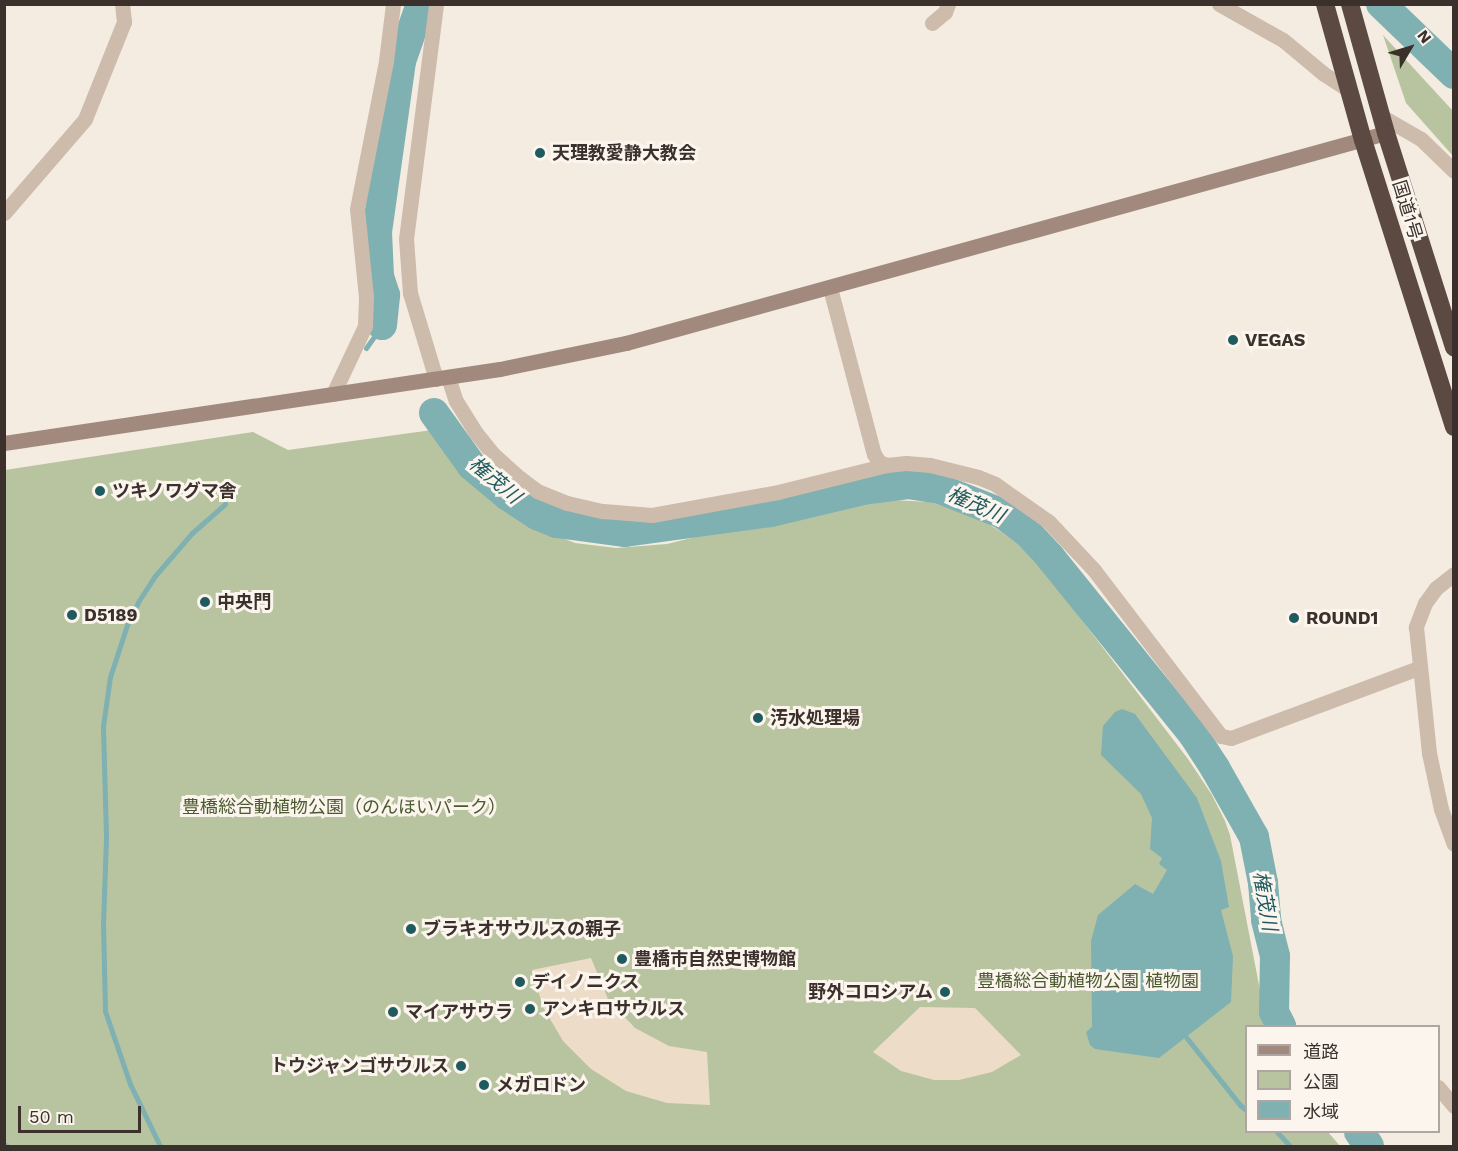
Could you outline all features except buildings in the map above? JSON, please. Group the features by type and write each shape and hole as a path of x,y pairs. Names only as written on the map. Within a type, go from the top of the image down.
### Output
{"highway":[{"name":"国道1号","path":"1325,4 1363,140 1454,427"},
{"name":"国道1号","path":"1350,4 1383,125 1454,347"}],"street":[{"path":"4,213 86,119 124,22 122,4"},
{"path":"333,394 365,326 366,297 357,209 386,61 393,4"},
{"path":"436,4 406,239 410,293 442,378 476,433 493,454 537,491 567,503 603,511 652,515 778,492 887,465 906,463 930,465 978,477 995,484 1049,522 1094,570 1221,736 1231,738 1418,668"},
{"path":"932,23 945,12 948,4"},
{"path":"1219,4 1283,40 1324,74 1348,85"},
{"path":"4,443 442,378 626,343 1363,140 1383,125 1421,139 1454,171"},
{"path":"830,288 874,454 879,462 887,465"},
{"path":"1454,574 1436,588 1425,603 1416,627 1418,668 1429,753 1442,809 1454,844"},
{"path":"1440,1089 1454,1106"}],"green space":[{"path":"1383,35 1453,111 1453,156 1406,103"},
{"name":"豊橋総合動植物公園（のんほいパーク）","path":"432,430 466,476 492,498 545,531 575,543 616,548 667,544 760,521 893,500 929,502 953,508 986,522 1016,542 1042,568 1188,759 1212,795 1225,821 1230,835 1265,1016 1270,1025 1245,1025 1245,1133 1329,1133 1340,1146 5,1146 5,470 253,432 288,450"}],"shaded area":[{"path":"591,958 608,999 635,1028 669,1046 707,1052 710,1105 667,1103 626,1091 591,1069 563,1041 543,1007 532,970"},
{"path":"920,1007 975,1008 1021,1055 992,1072 959,1080 934,1080 901,1071 873,1052"}],"water":[{"path":"1122,709 1135,714 1197,798 1221,861 1229,907 1221,910 1233,956 1231,1002 1159,1058 1095,1049 1090,1045 1086,1032 1092,1027 1091,941 1098,915 1135,884 1153,894 1167,870 1159,864 1162,858 1150,849 1152,818 1141,794 1101,755 1103,726 1115,712"}],"waterway":[{"name":"権茂川","path":"382,325 385,295 379,276 377,232 401,61 421,4"},
{"path":"1381,4 1454,74"},
{"path":"366,348 382,325"},
{"name":"権茂川","path":"434,413 472,466 508,496 537,515 557,523 625,532 771,512 863,490 908,484 940,489 1001,513 1027,532 1050,557 1193,734 1254,837 1263,883 1266,920 1275,956 1274,1012 1280,1025"},
{"path":"160,1146 130,1084 105,1011 103,924 106,836 103,726 110,677 127,625 138,602 154,577 192,533 225,504"},
{"path":"1186,1037 1245,1109"},
{"path":"1278,1133 1290,1146"},
{"name":"権茂川","path":"1360,1133 1369,1146"}],"place":[{"name":"天理教愛静大教会","path":"540,153"},
{"name":"VEGAS","path":"1233,340"},
{"name":"ツキノワグマ舎","path":"100,491"},
{"name":"中央門","path":"205,602"},
{"name":"D5189","path":"72,615"},
{"name":"ROUND1","path":"1294,618"},
{"name":"汚水処理場","path":"758,718"},
{"name":"ブラキオサウルスの親子","path":"411,929"},
{"name":"豊橋市自然史博物館","path":"622,959"},
{"name":"デイノニクス","path":"520,982"},
{"name":"野外コロシアム","path":"945,992"},
{"name":"アンキロサウルス","path":"530,1009"},
{"name":"マイアサウラ","path":"393,1012"},
{"name":"トウジャンゴサウルス","path":"461,1066"},
{"name":"メガロドン","path":"484,1085"}],"park label":[{"name":"豊橋総合動植物公園 植物園","path":"1088,981"}]}
